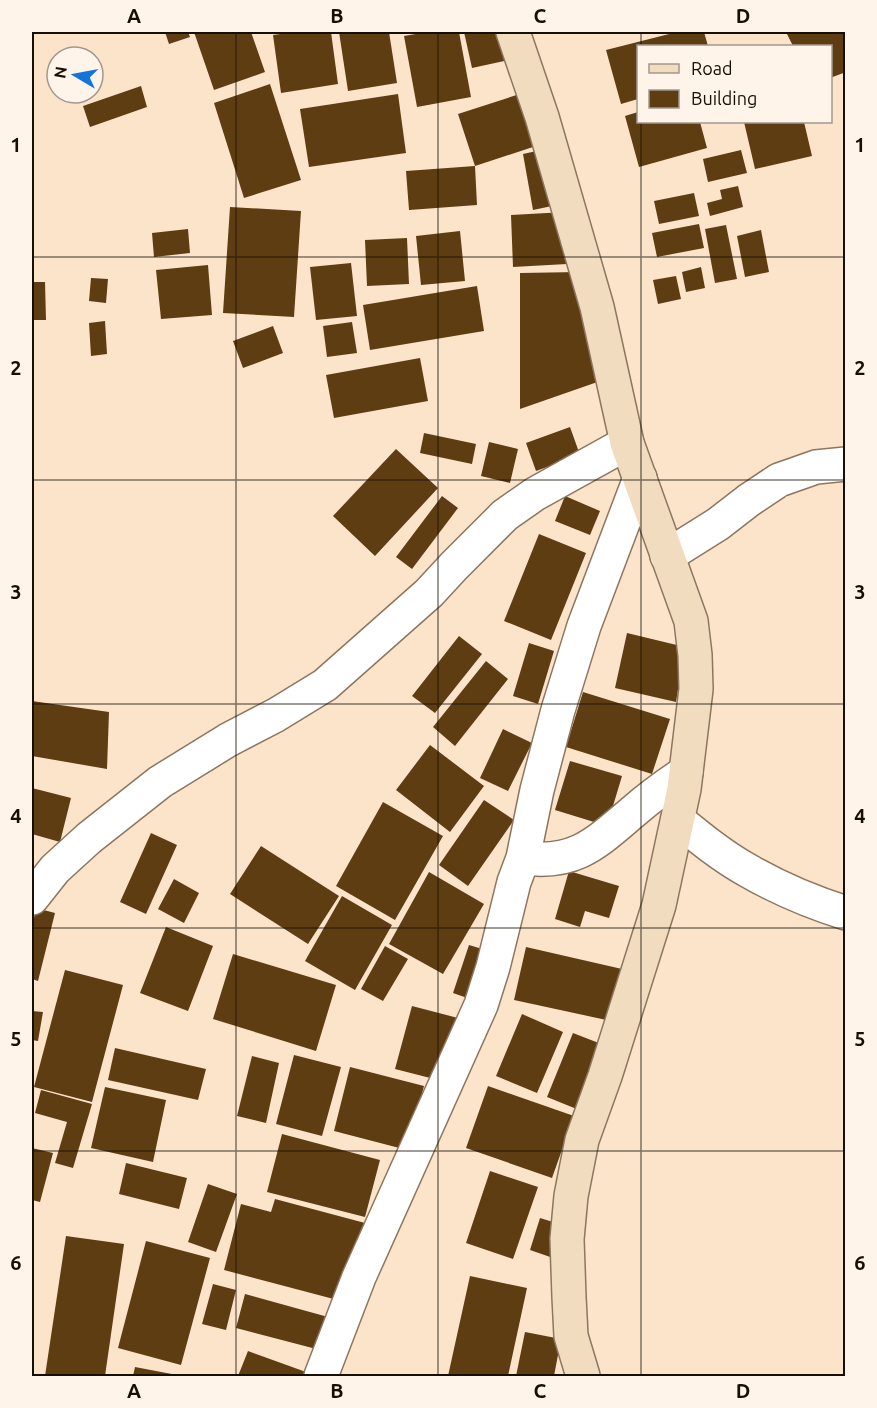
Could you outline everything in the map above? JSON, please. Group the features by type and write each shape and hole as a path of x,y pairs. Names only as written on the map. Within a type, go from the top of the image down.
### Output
{"main road":[{"path":"513,32 542,117 597,307 627,442 691,621 695,655 696,689 686,772 659,905 605,1076 582,1140 571,1196 567,1239 569,1297 572,1336 580,1375"}],"street":[{"path":"32,898 56,869 80,846 160,782 325,685 420,601 505,515 535,494 627,442"},
{"path":"667,556 718,525 779,480 816,467 846,464"},
{"path":"321,1377 359,1277 482,1005 514,882 523,858 537,790 558,710 584,626 640,478"},
{"path":"523,858 550,860 585,849 686,772"},
{"path":"678,820 717,851 747,870 810,902 846,913"}],"building":[{"path":"165,32 188,32 190,37 169,44"},
{"path":"194,32 251,32 265,72 214,90"},
{"path":"295,32 331,32 338,84 281,93 273,35"},
{"path":"339,32 389,32 397,83 348,91"},
{"path":"427,32 459,32 471,97 417,107 404,36"},
{"path":"464,32 507,32 513,59 472,68"},
{"path":"677,32 704,32 708,45 637,45 637,99 621,104 606,50"},
{"path":"786,32 846,32 846,72 832,77 832,45 792,45"},
{"path":"270,84 301,180 244,198 214,103"},
{"path":"141,86 147,107 90,127 83,106 105,105 105,98"},
{"path":"532,90 548,142 475,166 458,114"},
{"path":"398,94 406,153 309,167 300,109"},
{"path":"637,112 637,123 700,123 707,148 639,167 625,116"},
{"path":"744,123 804,123 812,156 755,169"},
{"path":"541,150 552,206 533,210 523,154"},
{"path":"741,150 747,173 708,182 703,159"},
{"path":"475,166 477,205 409,210 406,171"},
{"path":"738,186 743,207 710,216 707,203 722,199 720,190"},
{"path":"694,193 699,216 659,224 654,201"},
{"path":"230,207 301,211 294,317 223,313"},
{"path":"565,212 567,264 513,267 511,215"},
{"path":"699,224 704,248 657,257 652,233"},
{"path":"726,225 737,279 715,283 705,229"},
{"path":"188,229 190,253 154,257 152,233"},
{"path":"761,230 769,272 745,277 737,236"},
{"path":"460,231 465,281 421,285 416,236"},
{"path":"407,238 409,284 367,286 365,240"},
{"path":"351,263 357,316 316,320 310,267"},
{"path":"208,265 212,315 161,319 156,270"},
{"path":"701,267 705,288 686,292 682,272"},
{"path":"579,272 606,379 520,409 520,273"},
{"path":"676,276 681,299 658,304 653,280"},
{"path":"91,278 108,279 106,303 89,301"},
{"path":"32,282 45,282 46,320 32,320"},
{"path":"477,286 484,331 370,350 363,305"},
{"path":"105,321 107,354 91,356 89,323"},
{"path":"352,322 357,353 327,357 323,326"},
{"path":"273,326 283,353 243,368 233,341"},
{"path":"420,358 428,401 334,418 326,375"},
{"path":"570,427 580,455 536,471 526,443"},
{"path":"424,433 476,444 472,464 420,453"},
{"path":"489,442 518,449 510,483 481,476"},
{"path":"396,449 438,488 375,556 333,516"},
{"path":"442,496 458,508 412,569 396,557"},
{"path":"565,496 600,511 590,535 555,521"},
{"path":"539,534 586,553 551,640 504,621"},
{"path":"627,633 685,647 676,702 615,688"},
{"path":"459,636 482,654 435,713 412,696"},
{"path":"529,643 554,651 538,704 513,696"},
{"path":"486,661 508,679 455,746 433,727"},
{"path":"583,692 670,719 652,774 566,747"},
{"path":"32,701 109,712 107,769 32,756"},
{"path":"503,729 532,743 508,791 480,778"},
{"path":"430,745 484,786 450,832 396,790"},
{"path":"570,761 622,776 607,826 555,810"},
{"path":"32,788 71,798 60,842 32,834"},
{"path":"484,800 514,820 468,886 439,865"},
{"path":"383,802 443,836 395,920 336,886"},
{"path":"151,833 177,845 146,914 120,902"},
{"path":"261,846 339,896 308,944 230,894"},
{"path":"569,871 619,886 609,918 585,911 580,927 555,919"},
{"path":"429,872 484,904 443,974 389,944"},
{"path":"174,879 199,893 184,923 158,909"},
{"path":"342,896 392,925 355,990 305,961"},
{"path":"36,908 55,913 38,981 32,979 32,928"},
{"path":"166,927 213,946 188,1011 140,993"},
{"path":"469,945 489,951 473,1000 453,993"},
{"path":"385,946 408,959 383,1001 361,989"},
{"path":"526,947 622,969 611,1021 514,1000"},
{"path":"233,954 336,985 316,1051 213,1019"},
{"path":"65,970 123,985 92,1102 34,1087"},
{"path":"412,1006 458,1018 442,1081 395,1069"},
{"path":"32,1011 43,1012 38,1041 32,1040"},
{"path":"522,1014 563,1032 537,1093 496,1076"},
{"path":"573,1033 609,1047 584,1112 547,1097"},
{"path":"115,1048 206,1069 198,1100 108,1080"},
{"path":"294,1055 341,1067 322,1136 276,1124"},
{"path":"252,1056 279,1063 266,1123 237,1116"},
{"path":"350,1067 424,1086 407,1150 334,1131"},
{"path":"488,1086 574,1116 552,1178 466,1148"},
{"path":"105,1087 166,1100 153,1162 91,1148"},
{"path":"41,1090 92,1104 73,1168 55,1163 67,1122 35,1113"},
{"path":"282,1134 380,1160 365,1217 267,1192"},
{"path":"32,1148 53,1153 40,1202 32,1200"},
{"path":"126,1163 187,1178 179,1209 119,1194"},
{"path":"490,1171 538,1187 513,1259 466,1243"},
{"path":"208,1184 237,1194 216,1252 188,1242"},
{"path":"275,1199 365,1223 345,1302 224,1270 241,1204 271,1212"},
{"path":"540,1218 566,1226 556,1259 530,1250"},
{"path":"66,1236 124,1244 105,1376 45,1376"},
{"path":"146,1241 210,1258 181,1365 118,1348"},
{"path":"470,1276 527,1288 508,1376 448,1376"},
{"path":"213,1284 236,1290 226,1330 202,1324"},
{"path":"245,1294 328,1317 320,1350 236,1328"},
{"path":"525,1332 561,1339 554,1376 516,1376"},
{"path":"248,1351 306,1372 304,1376 238,1376"},
{"path":"135,1367 177,1375 177,1376 133,1376"}]}
